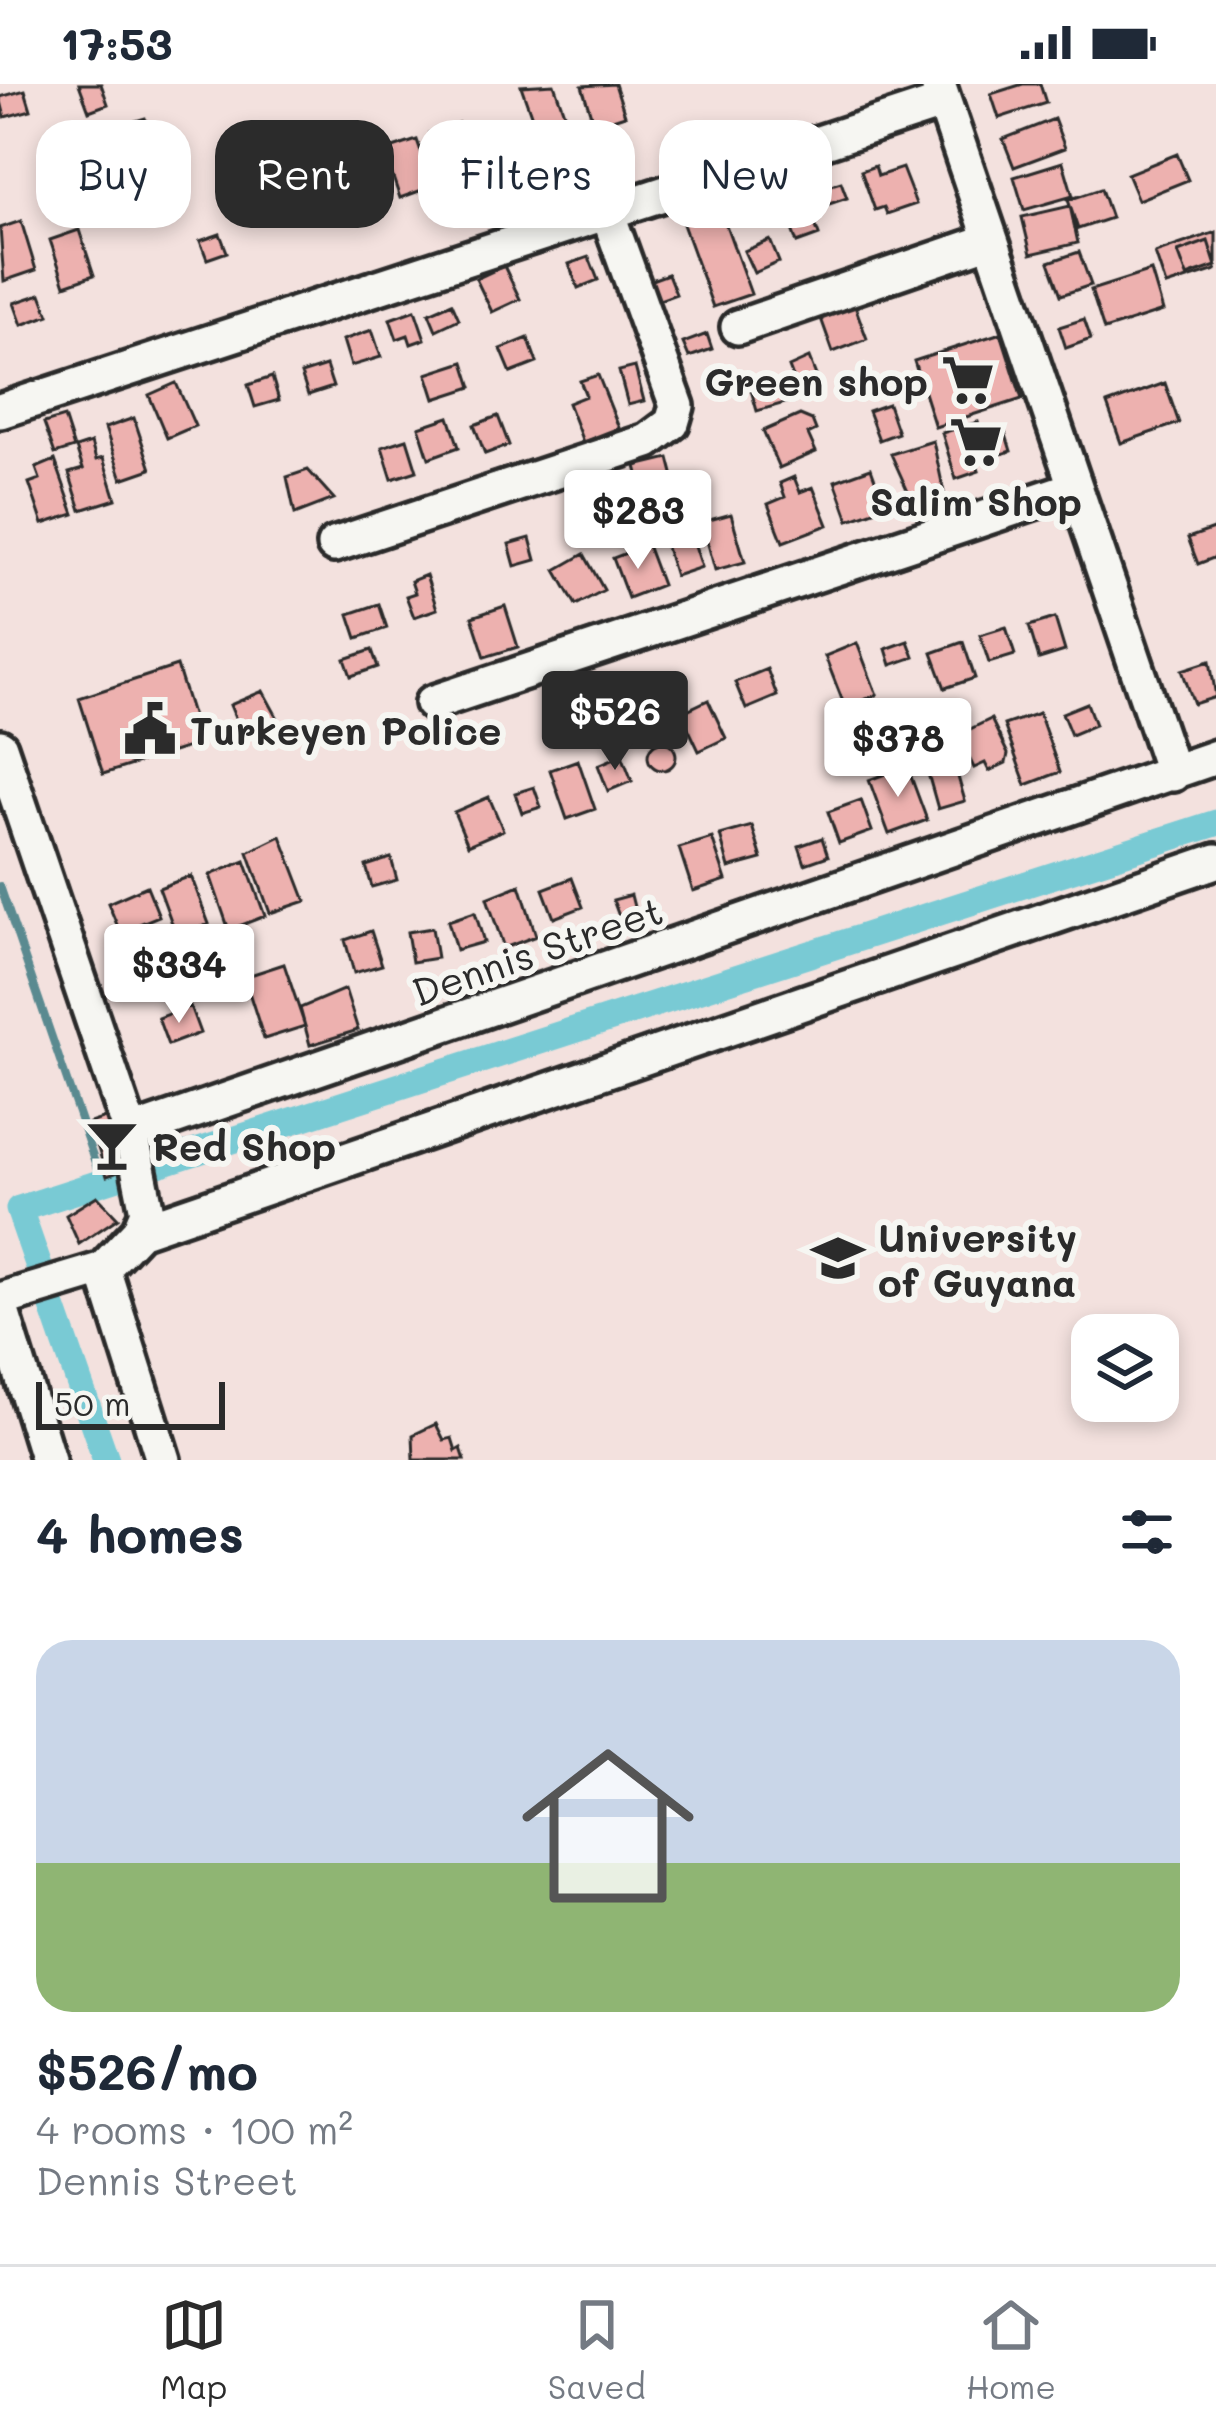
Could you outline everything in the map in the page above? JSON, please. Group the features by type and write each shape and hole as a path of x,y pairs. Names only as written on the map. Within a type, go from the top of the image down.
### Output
{"street":[{"path":"635,202 940,93 1173,774"},
{"path":"0,411 558,228"},
{"path":"334,544 648,441 672,422 677,406 613,228"},
{"path":"738,327 991,240"},
{"path":"432,703 1076,488"},
{"path":"0,747 139,1161 139,1231"},
{"name":"Dennis Street","path":"139,1161 1216,757"},
{"path":"42,1458 7,1300 88,1274 139,1231 1216,861"},
{"path":"88,1274 163,1460"}],"building":[{"path":"79,84 101,84 108,104 89,111"},
{"path":"554,84 567,120 533,120 521,86"},
{"path":"615,84 625,115 592,120 582,86"},
{"path":"1040,84 1046,103 999,118 991,94"},
{"path":"25,90 31,110 5,117 0,97"},
{"path":"1054,119 1065,148 1014,167 1003,139"},
{"path":"418,143 418,191 400,198 394,180 394,148"},
{"path":"1177,154 1188,180 1138,200 1127,174"},
{"path":"1063,162 1073,196 1024,210 1014,177"},
{"path":"875,166 878,176 902,168 916,204 887,214 884,207 875,210 861,171"},
{"path":"841,182 847,198 832,203 832,185"},
{"path":"1101,189 1111,218 1078,229 1068,200"},
{"path":"1070,206 1078,243 1031,254 1022,217"},
{"path":"21,221 36,270 4,281 0,228"},
{"path":"684,228 727,228 751,294 713,307"},
{"path":"792,228 816,228 819,235 797,243"},
{"path":"79,230 94,275 65,285 50,240"},
{"path":"1216,232 1216,270 1166,286 1155,253"},
{"path":"220,234 227,252 207,259 200,241"},
{"path":"770,240 779,262 754,273 744,251"},
{"path":"1208,241 1216,266 1187,276 1178,252"},
{"path":"1079,252 1091,285 1061,295 1049,262"},
{"path":"589,257 598,280 578,288 569,264"},
{"path":"504,266 520,299 492,312 476,279"},
{"path":"1151,271 1163,311 1104,330 1091,290"},
{"path":"668,274 676,294 654,302 646,282"},
{"path":"41,294 49,315 22,325 14,303"},
{"path":"852,298 867,339 833,352 818,310"},
{"path":"452,303 459,319 436,330 429,313"},
{"path":"415,310 425,339 411,344 408,335 397,339 390,319"},
{"path":"1084,319 1091,339 1066,348 1059,327"},
{"path":"372,330 381,357 351,366 343,340"},
{"name":"Green shop","path":"1001,333 1022,399 935,427 914,361"},
{"path":"707,334 712,349 689,357 683,343"},
{"path":"528,338 537,363 511,373 501,349"},
{"path":"809,358 821,388 800,396 789,367"},
{"path":"464,362 472,387 435,399 427,374"},
{"path":"326,366 333,387 308,395 301,374"},
{"path":"635,367 644,401 628,405 619,371"},
{"path":"598,375 619,428 583,442 568,403 586,396 580,381"},
{"path":"272,377 279,400 255,407 248,385"},
{"path":"786,379 792,401 757,411 751,390"},
{"path":"176,383 195,426 167,438 149,395"},
{"path":"1165,383 1179,423 1121,443 1107,404"},
{"path":"888,404 898,433 879,440 868,411"},
{"path":"800,415 812,420 816,430 808,434 816,452 779,468 763,431"},
{"path":"498,416 509,445 485,454 474,425"},
{"path":"64,417 74,448 55,454 44,423"},
{"path":"449,417 459,447 429,458 419,427"},
{"path":"134,418 151,469 122,479 105,428"},
{"name":"Salim Shop","path":"978,422 980,429 1004,428 1011,451 976,462 979,471 956,479 942,433"},
{"path":"407,439 417,471 392,479 382,447"},
{"path":"933,441 945,497 915,507 891,454"},
{"path":"91,443 96,460 103,458 116,499 81,510 69,473 83,469 76,448"},
{"path":"669,458 676,485 643,493 636,466"},
{"path":"55,460 74,514 43,524 29,483 40,479 36,468"},
{"path":"871,468 885,507 849,520 835,481"},
{"path":"308,470 334,499 295,514 287,477"},
{"path":"794,477 800,492 813,487 828,525 783,542 768,504 785,497 780,483"},
{"path":"626,480 634,506 594,519 586,494"},
{"path":"641,507 650,535 619,546 609,517"},
{"path":"731,514 745,562 715,570 702,522"},
{"path":"1216,528 1216,557 1198,564 1188,538"},
{"path":"690,530 702,567 675,576 663,538"},
{"path":"530,538 536,560 515,566 509,544"},
{"path":"647,545 662,585 628,598 613,558"},
{"path":"584,554 604,590 576,605 556,570"},
{"path":"426,575 437,609 414,617 406,596 415,593 411,581"},
{"path":"379,604 387,628 357,638 349,614"},
{"path":"505,606 518,647 485,657 472,617"},
{"path":"1055,618 1065,651 1039,659 1029,626"},
{"path":"1006,627 1015,655 989,663 980,635"},
{"path":"908,641 914,657 891,665 886,649"},
{"path":"963,642 975,678 945,688 932,653"},
{"path":"857,643 877,695 845,707 825,656"},
{"path":"372,650 378,667 351,676 345,659"},
{"path":"1210,661 1216,697 1194,704 1182,670"},
{"path":"177,666 201,743 103,774 79,698"},
{"path":"767,669 777,696 746,709 735,682"},
{"path":"263,691 281,724 244,739 230,705"},
{"path":"708,700 726,738 699,751 681,713"},
{"path":"1087,703 1095,725 1071,735 1062,713"},
{"path":"1039,713 1060,772 1026,785 1004,725"},
{"path":"991,719 1008,754 1006,763 989,771 985,763 974,768 958,735"},
{"path":"662,742 672,746 676,756 672,766 662,770 652,766 648,756 652,746"},
{"path":"622,755 632,781 608,791 598,765"},
{"path":"578,760 595,809 567,819 550,770"},
{"path":"954,763 965,801 938,809 927,770"},
{"path":"907,766 927,820 889,834 869,780"},
{"path":"534,787 541,807 522,813 515,793"},
{"path":"489,797 503,830 468,845 454,812"},
{"path":"861,800 872,831 839,843 828,812"},
{"path":"752,826 762,859 729,868 720,835"},
{"path":"281,836 306,901 270,913 248,852"},
{"path":"712,838 726,880 693,891 679,848"},
{"path":"822,838 828,856 805,864 799,846"},
{"path":"391,858 397,880 372,887 366,866"},
{"path":"245,861 265,916 229,930 210,875"},
{"path":"191,876 209,924 177,937 159,888"},
{"path":"572,878 583,907 554,918 543,889"},
{"path":"520,885 536,936 504,948 487,898"},
{"path":"147,886 159,916 120,932 108,903"},
{"path":"631,895 636,915 620,919 613,900"},
{"path":"475,912 484,942 456,950 448,921"},
{"path":"432,928 437,958 412,962 407,932"},
{"path":"371,931 382,965 354,973 345,940"},
{"path":"284,964 305,1026 264,1039 244,977"},
{"path":"345,989 358,1030 310,1045 300,1008"},
{"path":"190,1006 200,1033 168,1045 158,1018"},
{"name":"Red Shop","path":"117,1114 135,1166 107,1176 90,1123"},
{"path":"97,1196 118,1218 79,1244 66,1215"},
{"path":"436,1424 444,1440 452,1438 456,1451 461,1448 465,1460 414,1460 413,1435"}],"waterway":[{"path":"106,1460 19,1209 1216,823"},
{"path":"0,886 102,1183"}],"place":[{"name":"Green shop","path":"968,380"},
{"name":"Salim Shop","path":"976,442"},
{"name":"Turkeyen Police","path":"150,729"},
{"name":"Red Shop","path":"112,1145"},
{"name":"University of Guyana","path":"838,1258"}]}
